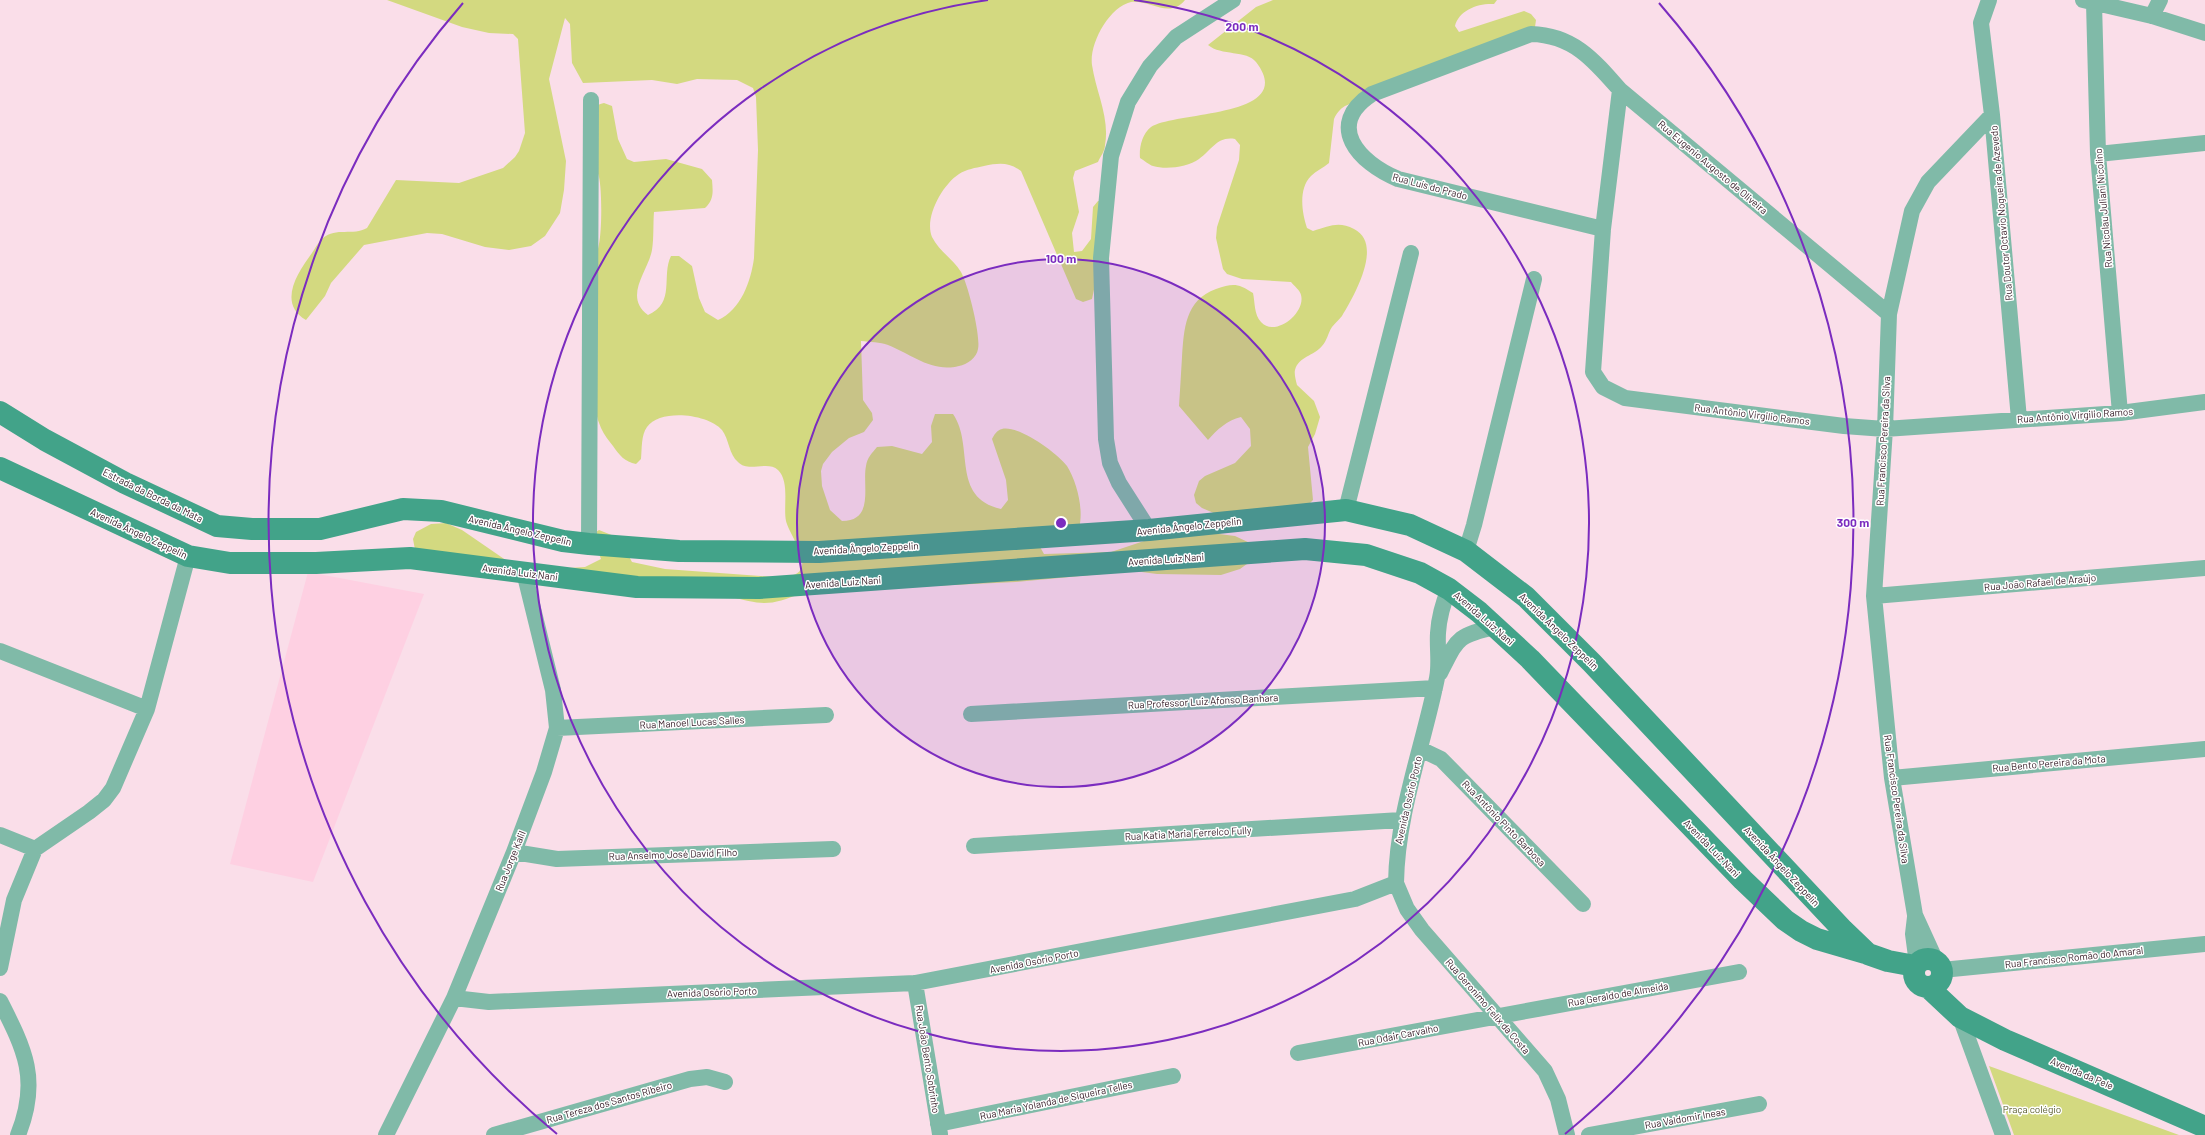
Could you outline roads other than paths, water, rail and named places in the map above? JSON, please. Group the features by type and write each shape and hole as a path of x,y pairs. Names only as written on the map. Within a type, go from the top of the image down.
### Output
{"street":[{"path":"1148,530 1116,477 1110,463 1106,439 1101,258 1111,156 1128,102 1150,66 1176,37 1233,0"},
{"path":"2152,16 2160,0"},
{"path":"2088,2 2152,16 2205,33"},
{"name":"Rua Nicolau Juliani Nicolino","path":"2088,2 2098,154 2120,413"},
{"name":"Rua Doutor Octavio Nogueira de Azevedo","path":"1987,3 1981,23 1992,115 2019,420"},
{"name":"Rua Eugenio Augosto de Oliveira","path":"1531,34 1545,34 1568,42 1592,58 1620,90 1889,314"},
{"name":"Rua Luís do Prado","path":"1531,34 1372,94 1358,103 1350,119 1348,131 1353,143 1366,161 1380,172 1398,179 1603,229"},
{"name":"Rua Antônio Virgilio Ramos","path":"1620,90 1603,229 1593,372 1603,386 1625,398 1844,426 1885,429 2120,413 2205,402"},
{"path":"589,544 592,100"},
{"name":"Rua Francisco Pereira da Silva","path":"1928,971 1915,915 1892,778 1874,596 1885,429 1889,314 1912,211 1928,182 1992,115"},
{"path":"2098,154 2205,143"},
{"path":"1346,510 1411,253"},
{"path":"1466,551 1474,525 1534,279"},
{"name":"Estrada da Borda da Mata","path":"0,412 45,440 125,483 217,526 252,529 320,529"},
{"name":"Avenida Ângelo Zeppelin","path":"8,472 188,556 230,563 316,563"},
{"name":"Avenida Ângelo Zeppelin","path":"320,529 403,509 440,511 563,541 589,544 679,551 819,552 1148,530 1346,510 1410,525 1466,551 1526,597 1592,663 1837,924 1878,957"},
{"path":"316,563 320,529"},
{"name":"Avenida Luiz Nani","path":"316,563 410,558 637,587 759,588 1305,549 1366,555 1420,573 1449,589 1495,627 1530,659 1743,880 1785,920 1801,931 1817,939 1878,957"},
{"path":"0,968 14,900 35,849 104,800 113,788 147,709 188,556"},
{"name":"Rua João Rafael de Araújo","path":"1874,596 2205,568"},
{"name":"Rua Jorge Kalil","path":"386,1135 454,998 514,852 544,772 557,728 553,690 524,572"},
{"path":"1436,682 1438,632 1441,610 1449,589"},
{"path":"1436,682 1460,639 1468,633 1495,627"},
{"path":"0,651 147,709"},
{"name":"Rua Professor Luiz Afonso Banhara","path":"971,714 1436,682"},
{"name":"Avenida Osório Porto","path":"454,998 489,1002 915,983 1355,899 1396,883 1396,853 1401,820 1436,682"},
{"name":"Rua Manoel Lucas Salles","path":"557,728 826,715"},
{"name":"Rua Antônio Pinto Barbosa","path":"1420,749 1441,759 1583,904"},
{"name":"Rua Bento Pereira da Mota","path":"1892,778 2205,749"},
{"name":"Rua Katia Maria Ferrelco Fully","path":"974,846 1401,820"},
{"path":"0,835 35,849"},
{"name":"Rua Anselmo José David Filho","path":"514,852 557,859 833,849"},
{"name":"Rua Geronimo Felix da Costa","path":"1396,883 1407,908 1422,930 1545,1071 1558,1099 1567,1135"},
{"name":"Rua Francisco Romão do Amaral","path":"1928,971 2205,944"},
{"path":"1878,957 1928,971 1956,1013 2003,1135"},
{"name":"Rua Geraldo de Almeida","path":"1498,1016 1739,972"},
{"name":"Rua João Bento Sobrinho","path":"915,983 939,1130"},
{"path":"0,1001 21,1043 29,1079 24,1120 18,1135"},
{"name":"Avenida da Pele","path":"1956,1013 2004,1040 2204,1126"},
{"name":"Rua Odair Carvalho","path":"1298,1053 1498,1016"},
{"name":"Rua Maria Yolanda de Siqueira Telles","path":"939,1130 1173,1076"},
{"name":"Rua Tereza dos Santos Ribeiro","path":"494,1135 690,1078 707,1077 725,1082"},
{"name":"Rua Valdomir Ineas","path":"1588,1135 1758,1104"}],"park label":[{"name":"Praça colégio","path":"2032,1109"}]}
